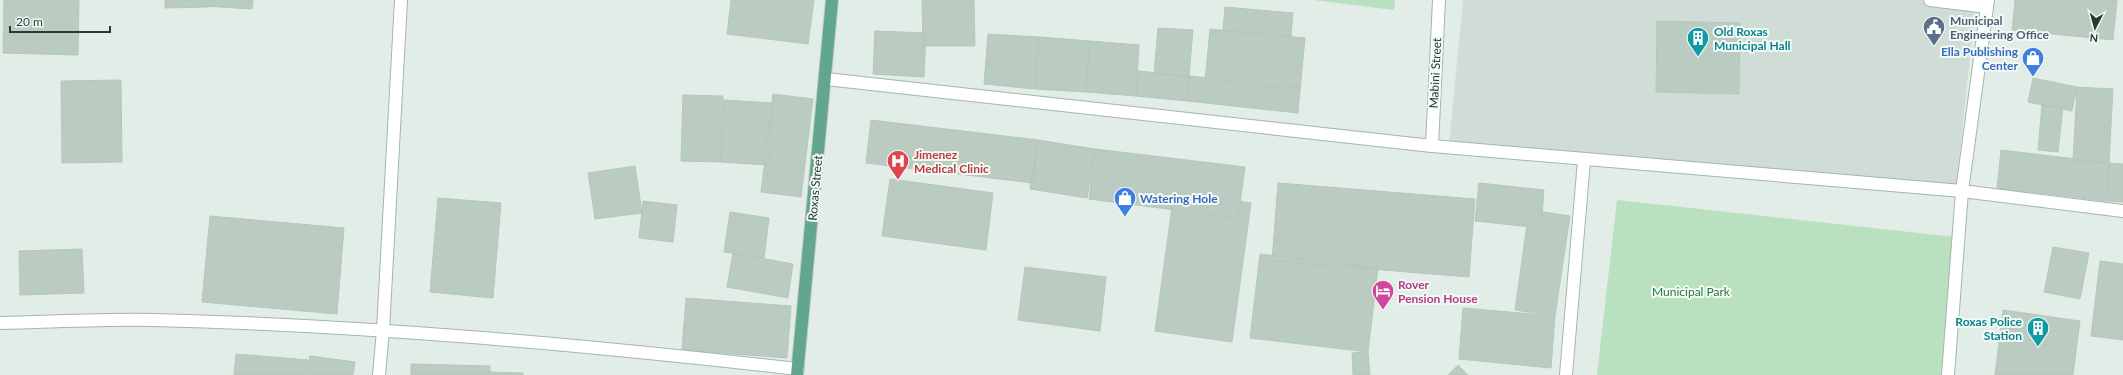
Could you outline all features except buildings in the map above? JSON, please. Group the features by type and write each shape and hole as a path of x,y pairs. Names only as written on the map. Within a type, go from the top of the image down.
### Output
{"main road":[{"name":"Roxas Street","path":"798,372 826,79 832,0"}],"street":[{"path":"379,375 383,330 401,0"},
{"name":"Mabini Street","path":"1432,146 1438,0"},
{"path":"1930,0 1988,3 1962,191 1948,375"},
{"path":"826,79 1432,146 1962,191 2123,211"},
{"path":"1566,375 1584,160"},
{"path":"0,323 151,320 383,330 651,352 798,372"}],"shaded area":[{"path":"1463,0 1976,0 1956,190 1449,145"}],"green space":[{"path":"1313,0 1395,0 1394,10"},
{"name":"Municipal Park","path":"1617,200 1955,237 1941,375 1597,375"}],"place":[{"name":"Municipal Engineering Office","path":"1934,46"},
{"name":"Old Roxas Municipal Hall","path":"1698,58"},
{"name":"Ella Publishing Center","path":"2033,78"},
{"name":"Jimenez Medical Clinic","path":"898,180"},
{"name":"Watering Hole","path":"1125,218"},
{"name":"Rover Pension House","path":"1383,310"},
{"name":"Roxas Police Station","path":"2038,348"}]}
